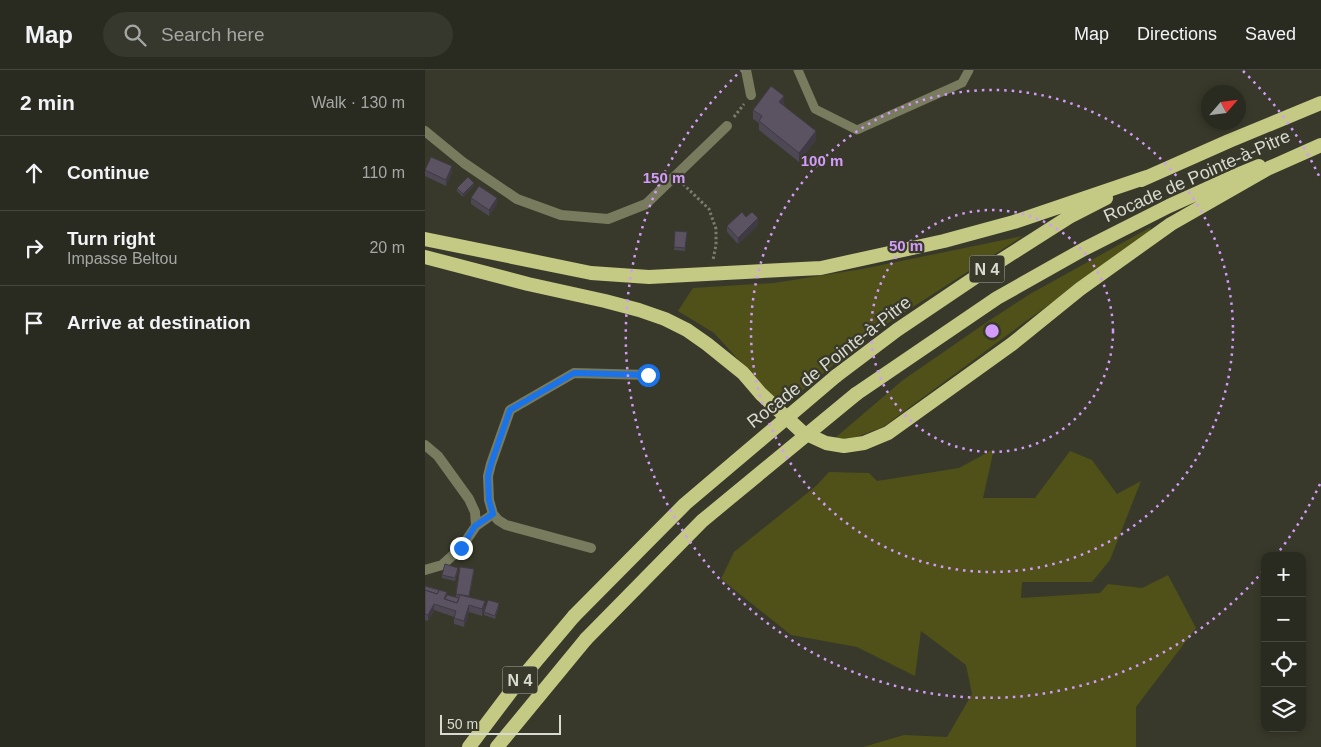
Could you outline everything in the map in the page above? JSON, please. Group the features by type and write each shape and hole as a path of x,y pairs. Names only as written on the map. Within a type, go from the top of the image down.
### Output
{"highway":[{"name":"Rocade de Pointe-à-Pitre","path":"469,747 515,686 574,616 685,504 836,376 897,330 1069,217 1147,177 1321,103"},
{"name":"Rocade de Pointe-à-Pitre","path":"497,747 586,639 702,521 856,394 997,298 1083,249 1242,172 1321,143"},
{"path":"425,257 528,284 605,301 665,319 687,330 743,373 761,394 802,432 826,443 844,446 864,442 888,433 1004,350 1080,289 1171,224 1269,168 1321,143"},
{"path":"425,239 591,273 649,277 821,268 925,245 1014,222 1147,177"}],"street":[{"path":"746,70 751,95"},
{"path":"425,131 464,163 517,200 561,215 608,219 646,204 727,126"},
{"path":"591,548 505,526 493,514 489,500 488,476 491,464 510,410 574,373 648,375"},
{"path":"425,445 438,456 469,499 475,512 475,526"},
{"path":"425,570 442,565 461,548 475,526 493,514"}],"lane":[{"path":"798,70 815,109 857,130 963,82 969,70"}],"path":[{"path":"727,126 751,95"},
{"path":"675,176 709,209 716,229 716,245 712,262 703,275"}],"shaded area":[{"path":"1151,227 1149,234 1029,319 883,427 851,439 835,438 903,380 987,322 1030,294"},
{"path":"1023,236 871,334 782,407 714,333 678,311 693,288 774,283 862,269"},
{"path":"994,449 983,498 1035,498 1070,451 1092,460 1117,494 1141,481 1110,560 1092,582 1022,582 1021,598 1100,593 1108,584 1142,588 1168,575 1196,628 1136,707 1136,747 863,747 904,735 947,737 972,694 966,665 921,631 915,676 857,647 791,635 721,579 734,552 816,486 829,472 869,473 877,481 959,468"}],"building":[{"path":"771,86 784,96 779,102 816,131 799,153 759,121 762,116 753,110"},
{"path":"431,157 452,166 446,180 425,170"},
{"path":"468,177 474,183 463,194 457,188"},
{"path":"479,186 497,198 489,210 471,198"},
{"path":"742,212 746,217 752,212 758,218 738,238 727,226"},
{"path":"675,231 687,232 685,248 674,247"},
{"path":"445,564 458,568 455,578 442,575"},
{"path":"460,567 474,569 469,596 456,594"},
{"path":"425,586 439,590 437,594 425,590"},
{"path":"425,590 437,594 439,590 447,592 444,599 457,603 460,595 485,601 482,609 469,605 464,621 454,618 456,611 434,604 428,615 425,614"},
{"path":"447,595 459,598 457,603 445,599"},
{"path":"488,600 499,603 495,616 484,612"}],"route":[{"path":"461,548 475,526 493,514 489,500 488,476 510,410 574,373 648,375"}]}
